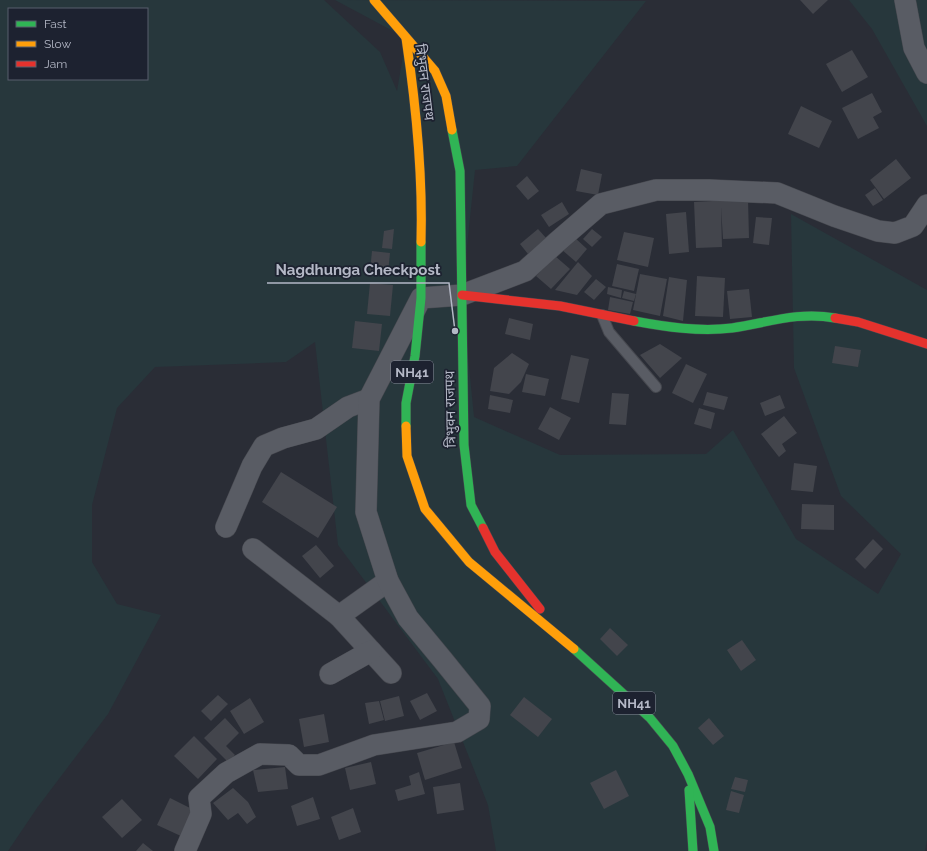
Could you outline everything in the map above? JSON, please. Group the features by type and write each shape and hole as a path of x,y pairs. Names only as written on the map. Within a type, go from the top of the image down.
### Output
{"main road":[{"name":"NH41","path":"374,0 406,38"},
{"name":"त्रिभुवन राजपथ","path":"406,38 435,71 446,96 460,171 464,445 471,505 495,552 567,643"},
{"name":"त्रिभुवन राजपथ","path":"406,38 415,100 422,204 420,258 421,298 415,356 406,403 407,456 426,509 468,562 567,643 650,718 673,746 688,774 710,826 714,851"},
{"path":"462,295 560,306 662,326 700,329 731,328 785,317 825,316 858,322 927,344"},
{"name":"त्रिभुवन राजपथ","path":"688,774 693,851"}],"street":[{"path":"905,0 914,48 927,73"},
{"path":"185,851 201,814 199,798 226,772 260,754 289,755 300,765 319,765 374,745 457,732 479,719 480,706 408,618 388,581 366,512 369,399 421,298 462,295 525,271 601,204 656,190 710,190 777,193 834,216 878,230 895,233 913,226 927,205"},
{"path":"226,527 252,466 264,446 283,438 316,429 348,407 369,399"},
{"path":"253,549 339,616 391,673"},
{"path":"339,616 388,581"},
{"path":"330,674 371,651"}],"lane":[{"path":"602,315 609,332 656,387"}],"shaded area":[{"path":"0,0 324,0 380,52 397,91 406,38 335,0 646,1 517,166 475,170 462,295 474,417 560,455 706,454 733,430 796,539 878,594 901,554 841,496 794,368 791,214 927,290 927,840 925,851 496,851 488,805 438,679 338,545 315,342 286,362 155,367 117,408 92,505 92,562 117,604 161,615 108,714 37,808 8,851 0,851"},
{"path":"849,0 927,0 927,126 872,29"}],"building":[{"path":"800,0 828,0 813,14"},
{"path":"852,50 868,77 842,92 826,64"},
{"path":"872,93 882,112 873,117 879,128 858,139 842,108"},
{"path":"801,106 832,121 819,148 788,134"},
{"path":"896,159 911,178 884,199 870,180"},
{"path":"581,169 602,174 598,195 576,191"},
{"path":"527,176 539,191 528,200 516,186"},
{"path":"875,188 883,200 873,206 865,195"},
{"path":"748,199 749,238 723,239 721,207 722,247 696,248 694,202"},
{"path":"562,202 569,214 549,227 541,215"},
{"path":"686,212 689,252 669,254 666,214"},
{"path":"756,217 772,218 769,245 753,243"},
{"path":"394,229 392,249 382,248 384,231"},
{"path":"538,229 547,239 528,254 520,244"},
{"path":"592,229 602,237 592,247 583,239"},
{"path":"624,232 654,238 648,267 617,260"},
{"path":"573,236 587,249 576,262 561,249"},
{"path":"372,251 390,253 388,273 370,271"},
{"path":"555,256 570,269 551,289 536,276"},
{"path":"578,262 592,276 577,295 555,290"},
{"path":"617,264 639,269 634,291 612,286"},
{"path":"640,274 667,279 660,316 633,310"},
{"path":"697,276 725,278 723,317 695,316"},
{"path":"669,277 687,280 683,321 663,316"},
{"path":"596,279 606,287 594,300 584,292"},
{"path":"370,283 393,285 390,316 367,314"},
{"path":"608,287 622,290 621,298 607,294"},
{"path":"749,289 752,317 730,319 727,291"},
{"path":"624,291 636,294 634,301 622,298"},
{"path":"610,297 633,302 630,314 608,310"},
{"path":"509,318 533,324 530,340 505,334"},
{"path":"355,321 382,324 379,351 352,348"},
{"path":"660,344 682,358 660,378 640,355"},
{"path":"835,346 861,350 858,367 832,363"},
{"path":"512,353 529,364 521,382 509,394 490,391 494,368"},
{"path":"571,355 589,359 579,403 561,399"},
{"path":"686,364 707,374 693,403 672,393"},
{"path":"526,374 549,379 545,396 522,392"},
{"path":"707,392 728,397 724,410 703,405"},
{"path":"612,393 629,394 626,425 609,424"},
{"path":"490,395 513,400 510,413 488,409"},
{"path":"780,395 785,408 765,416 760,403"},
{"path":"550,407 571,418 559,440 538,429"},
{"path":"699,408 715,413 711,429 694,424"},
{"path":"784,416 797,433 782,444 786,451 779,457 761,434"},
{"path":"794,463 817,466 813,492 791,490"},
{"path":"281,472 337,507 318,538 262,502"},
{"path":"802,504 834,505 834,530 801,529"},
{"path":"873,539 883,549 865,569 855,559"},
{"path":"316,545 334,566 320,578 302,556"},
{"path":"610,628 628,645 617,656 600,639"},
{"path":"742,640 756,660 741,671 727,650"},
{"path":"427,693 437,711 420,720 410,701"},
{"path":"218,695 228,704 211,721 201,711"},
{"path":"399,696 404,716 385,721 380,701"},
{"path":"524,697 552,719 538,737 510,715"},
{"path":"250,698 264,722 244,734 230,711"},
{"path":"379,701 384,720 369,724 365,703"},
{"path":"324,714 329,742 304,747 299,719"},
{"path":"225,718 239,733 226,746 235,755 228,762 204,738"},
{"path":"709,718 724,736 713,745 698,728"},
{"path":"194,736 217,759 198,779 174,756"},
{"path":"454,742 462,768 425,780 417,753"},
{"path":"371,762 376,784 350,790 345,768"},
{"path":"285,767 288,789 258,792 253,770"},
{"path":"616,770 629,796 604,809 590,783"},
{"path":"419,772 425,794 398,801 395,790 411,785 409,776"},
{"path":"735,777 748,780 745,792 731,789"},
{"path":"460,783 464,810 437,814 433,787"},
{"path":"233,788 248,802 256,817 247,824 238,813 228,820 213,803"},
{"path":"731,791 744,795 739,813 726,810"},
{"path":"313,797 320,819 297,826 291,806"},
{"path":"170,798 196,811 183,837 157,825"},
{"path":"122,799 142,820 122,838 102,817"},
{"path":"353,808 361,832 339,840 331,817"},
{"path":"143,843 153,851 136,851"}],"traffic: fast":[{"path":"452,130 460,171 464,445 471,505 483,528"},
{"path":"406,426 406,403 415,356 421,298 421,242"},
{"path":"634,321 671,327 720,329 783,318 808,316 835,318"},
{"path":"574,649 650,718 673,746 688,774 710,827 714,851"},
{"path":"689,790 693,851"}],"traffic: slow":[{"path":"374,0 435,71 446,96 452,130"},
{"path":"406,38 413,89 420,165 421,242"},
{"path":"406,426 407,456 425,509 469,562 574,649"}],"traffic: jam":[{"path":"462,295 560,306 634,321"},
{"path":"835,318 858,322 927,344"},
{"path":"483,528 495,552 540,609"}],"place":[{"name":"Nagdhunga Checkpost","path":"455,331"}]}
